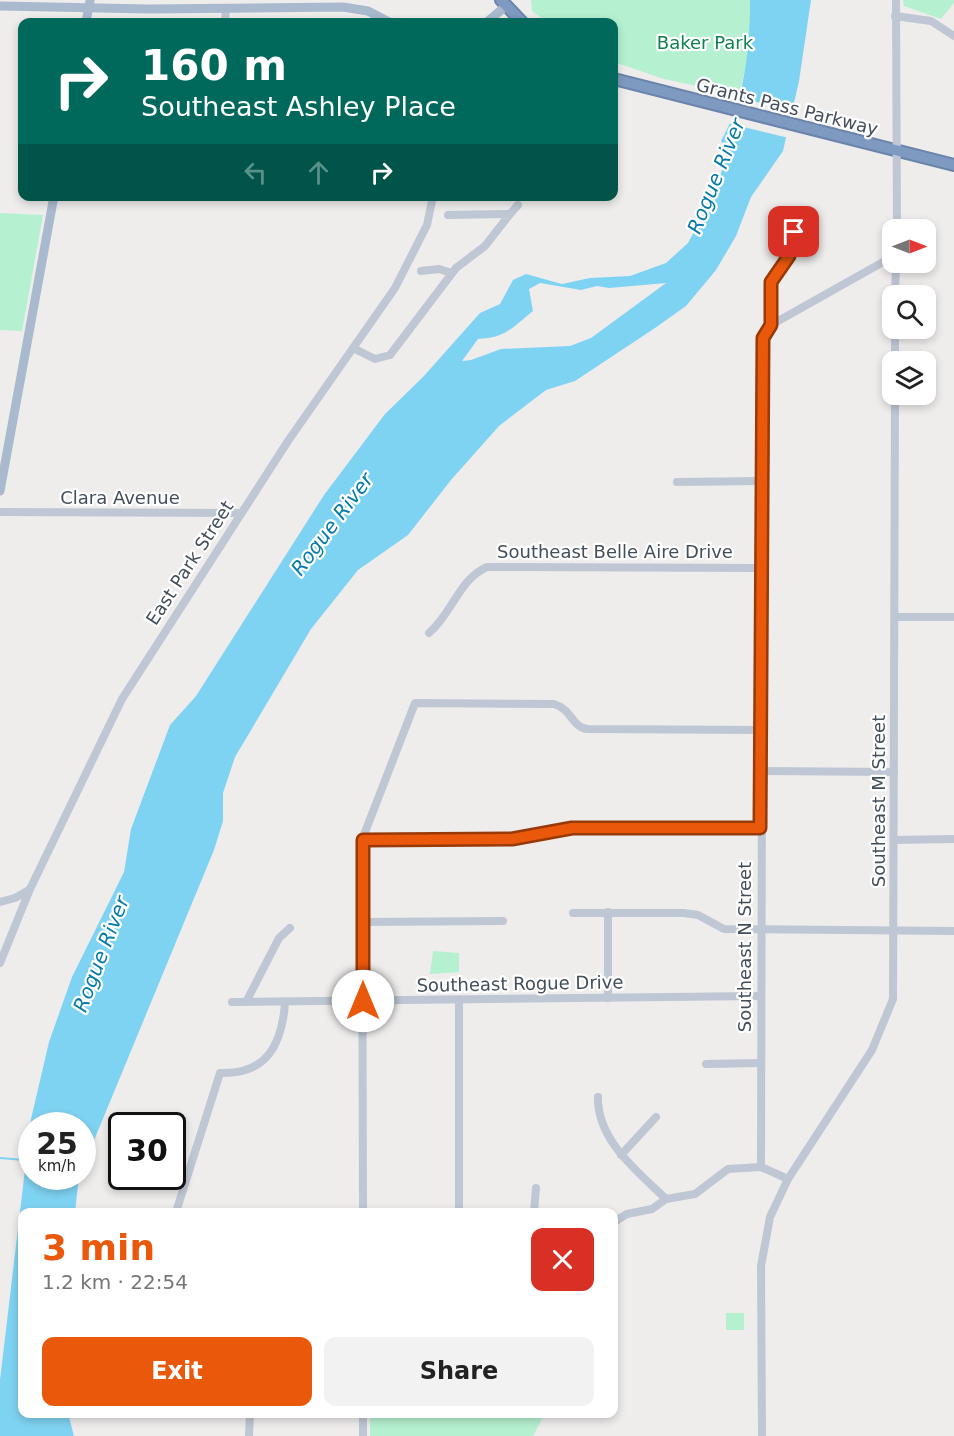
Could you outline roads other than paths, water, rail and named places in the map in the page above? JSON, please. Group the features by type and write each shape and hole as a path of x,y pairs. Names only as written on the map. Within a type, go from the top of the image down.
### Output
{"highway":[{"path":"507,2 519,18"},
{"name":"Grants Pass Parkway","path":"618,80 670,96 954,165"}],"main road":[{"path":"491,18 507,2"},
{"path":"87,18 89,3"},
{"path":"0,6 89,3 226,9 356,5 381,18"},
{"path":"0,491 53,201"}],"street":[{"path":"896,0 897,219"},
{"path":"225,18 226,9"},
{"path":"895,16 931,21 954,36"},
{"name":"East Park Street","path":"0,963 30,889 122,699 288,441 355,349 409,263 426,225 432,201"},
{"path":"355,349 375,359 390,355 454,271 485,246 518,205"},
{"path":"448,214 510,214"},
{"name":"Southeast N Street","path":"761,1167 760,568 763,338 771,325 771,282 789,256 794,232"},
{"path":"771,325 882,263"},
{"path":"421,270 454,271"},
{"name":"Southeast M Street","path":"788,1179 872,1050 893,999 895,405"},
{"path":"677,482 762,481"},
{"name":"Clara Avenue","path":"0,512 241,513"},
{"name":"Southeast Belle Aire Drive","path":"429,633 442,620 472,574 487,567 760,568"},
{"path":"895,617 954,617"},
{"path":"363,1208 363,840 415,703 554,704 567,710 578,726 588,729 760,730"},
{"path":"760,771 894,772"},
{"path":"363,840 512,839 572,828 760,828"},
{"path":"894,840 954,839"},
{"path":"0,902 15,898 30,889"},
{"path":"608,912 608,998"},
{"path":"573,913 684,913 698,915 724,929 954,931"},
{"path":"363,922 504,921"},
{"path":"246,1002 279,938 290,928"},
{"name":"Southeast Rogue Drive","path":"232,1002 760,996"},
{"path":"459,1001 459,1208"},
{"path":"178,1208 220,1074 232,1074 250,1069 262,1061 281,1035 285,1003"},
{"path":"706,1064 760,1063"},
{"path":"598,1097 600,1117 621,1155 666,1198"},
{"path":"621,1155 656,1117"},
{"path":"618,1220 627,1214 652,1209 666,1198 701,1191 716,1175 728,1168 761,1167 788,1179 770,1217 761,1266 762,1436"},
{"path":"534,1208 537,1188"},
{"path":"249,1436 250,1418"},
{"path":"363,1418 363,1436"}],"water":[{"name":"Rogue River","path":"750,0 811,0 799,81 783,151 751,197 736,236 716,270 686,306 575,381 546,390 499,426 451,480 408,535 358,570 311,629 235,757 223,793 223,821 214,850 96,1136 96,1112 33,1112 49,1042 72,977 124,872 131,829 170,725 196,696 324,495 385,414 423,377 480,313 500,304 513,280 526,274 562,284 590,278 630,276 666,263 688,243 715,193 728,150 721,141 736,108 744,73","holes":["540,283 581,290 597,286 609,288 666,283 591,338 570,346 501,349 462,361 478,339 502,334 533,311 529,289"]},
{"path":"23,1190 77,1190 75,1208 20,1208"},
{"path":"18,1228 18,1418 69,1418 74,1436 0,1436 0,1380"}],"waterway":[{"path":"0,1158 18,1160"}],"park label":[{"name":"Baker Park","path":"705,43"}]}
